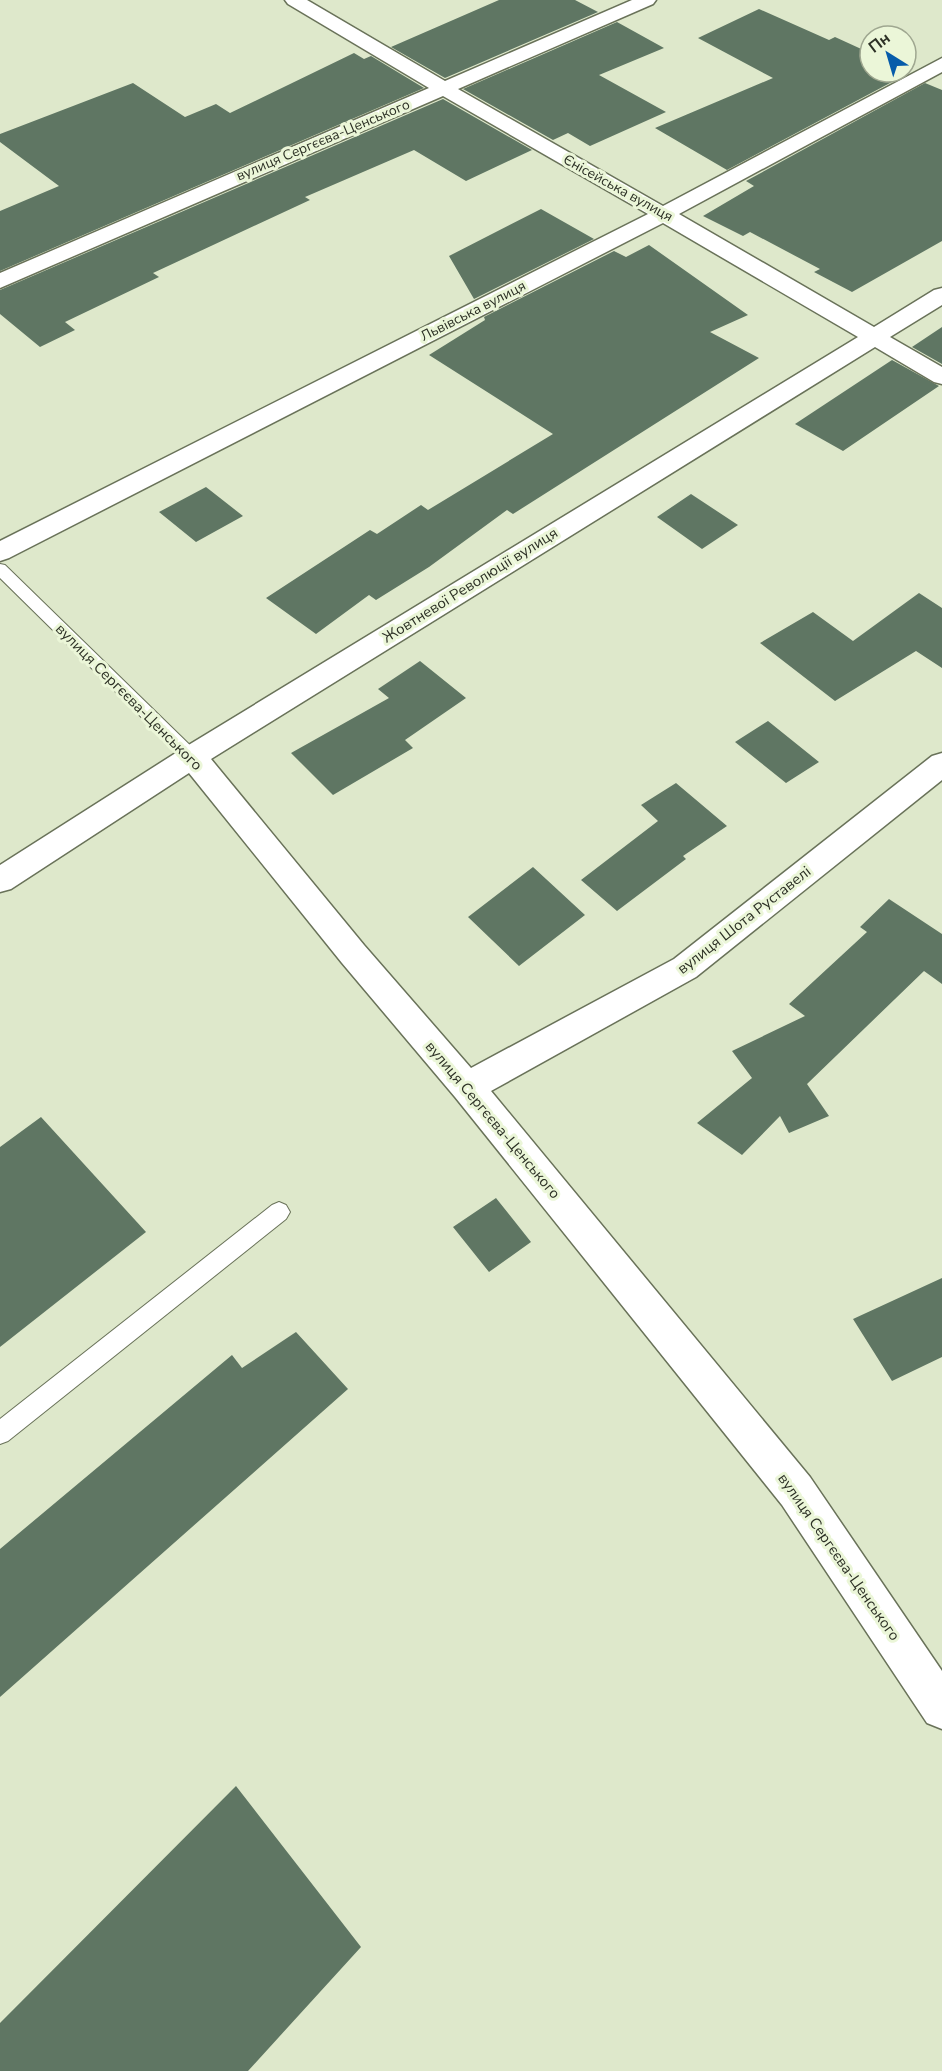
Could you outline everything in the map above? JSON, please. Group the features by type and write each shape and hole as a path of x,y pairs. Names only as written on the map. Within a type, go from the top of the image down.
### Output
{"street":[{"name":"Єнісейська вулиця","path":"294,0 442,89 664,214 942,376"},
{"name":"вулиця Сергєєва-Ценського","path":"0,281 648,0"},
{"name":"Львівська вулиця","path":"0,552 664,214 942,64"},
{"name":"Жовтневої Революції вулиця","path":"0,880 192,757 942,295"},
{"name":"вулиця Сергєєва-Ценського","path":"192,757 353,954 467,1087 796,1491 942,1708"},
{"name":"вулиця Шота Руставелі","path":"467,1087 685,968 942,764"}],"lane":[{"name":"вулиця Сергєєва-Ценського","path":"0,569 192,757"},
{"path":"0,1433 279,1212"}],"building":[{"path":"499,0 575,0 598,12 445,78 391,47"},
{"path":"759,9 829,40 835,37 858,48 858,84 888,84 727,170 655,128 773,78 698,38"},
{"path":"617,22 664,48 599,75 666,112 590,146 568,133 553,140 463,89"},
{"path":"354,53 364,59 371,56 424,88 0,271 0,211 59,186 0,142 0,134 133,83 185,117 216,104 230,113"},
{"path":"925,83 942,90 942,241 852,292 814,272 820,269 750,232 743,236 703,216 754,186 746,181"},
{"path":"443,99 532,150 466,181 414,150 305,197 310,200 153,273 159,277 65,322 75,330 40,347 0,314 0,290"},
{"path":"541,209 594,239 474,299 449,256"},
{"path":"649,245 748,315 710,332 759,358 513,514 507,510 429,567 376,600 369,595 316,634 266,598 370,530 377,534 421,505 428,510 553,434 429,355 485,320 484,317 614,251 626,257"},
{"path":"942,327 942,364 912,347"},
{"path":"892,360 939,386 843,451 795,424"},
{"path":"206,487 243,516 196,542 159,512"},
{"path":"691,494 738,525 702,549 657,517"},
{"path":"919,593 942,608 942,668 916,651 835,701 760,643 813,612 853,641"},
{"path":"420,661 466,698 405,740 413,748 333,795 291,753 389,698 378,689"},
{"path":"768,721 819,762 786,783 735,742"},
{"path":"676,783 727,826 683,856 686,859 617,911 581,880 658,821 641,805"},
{"path":"533,867 585,915 519,966 468,917"},
{"path":"889,899 942,934 942,984 924,971 807,1084 829,1116 789,1133 780,1116 742,1155 697,1123 752,1078 732,1051 805,1016 789,1004 867,932 860,927"},
{"path":"41,1117 146,1232 0,1347 0,1147"},
{"path":"496,1198 531,1242 489,1272 453,1227"},
{"path":"942,1278 942,1357 892,1381 853,1319"},
{"path":"296,1332 348,1389 0,1697 0,1549 232,1355 242,1368"},
{"path":"236,1786 361,1947 248,2071 0,2071 0,2023"}]}
